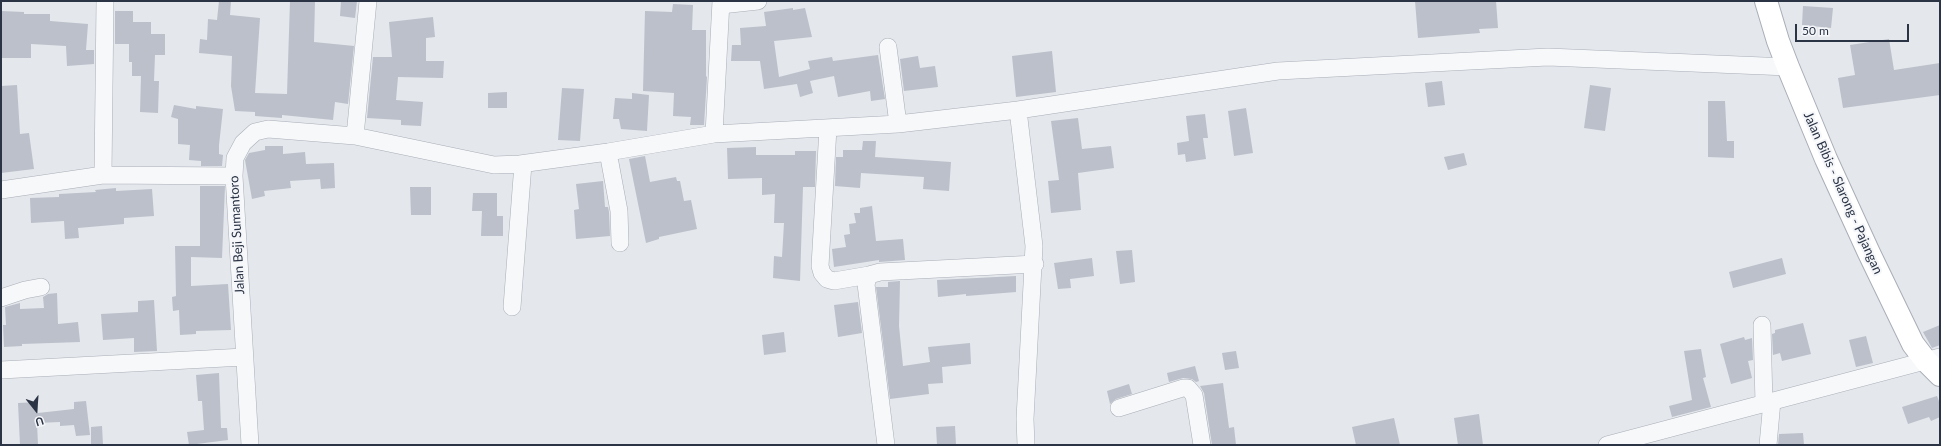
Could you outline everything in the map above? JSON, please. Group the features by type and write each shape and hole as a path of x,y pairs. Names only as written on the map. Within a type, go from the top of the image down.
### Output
{"main road":[{"name":"Jalan Bibis - Slarong - Pajangan","path":"1766,1 1778,42 1788,67 1826,159 1869,253 1913,344 1935,365"}],"street":[{"path":"103,175 106,1"},
{"path":"355,136 368,1"},
{"path":"714,134 721,3 758,1"},
{"path":"888,47 898,124"},
{"name":"Jalan Beji Sumantoro","path":"250,445 234,176 235,158 243,143 255,132 268,129 355,136 494,165 523,164 608,152 714,134 898,124 1018,110 1278,71 1548,57 1788,67"},
{"path":"1018,110 1034,246 1025,419 1026,445"},
{"path":"828,128 820,266 822,273 827,279 834,281 880,272 1034,264"},
{"path":"608,152 619,211 620,243"},
{"path":"512,307 523,164"},
{"path":"1,190 103,175 234,176"},
{"path":"869,275 866,284 886,445"},
{"path":"1,298 25,290 42,287"},
{"path":"1762,325 1768,403 1768,445"},
{"path":"1,370 244,357"},
{"path":"1607,445 1768,403 1935,365"},
{"path":"1119,408 1183,388 1188,388 1194,395 1202,445"}],"building":[{"path":"219,1 231,1 230,15 260,18 255,93 287,94 290,1 315,1 314,42 354,46 348,104 335,102 333,120 282,115 282,118 255,116 255,112 235,111 231,86 232,56 199,53 200,39 207,40 208,19 217,20"},
{"path":"341,1 357,1 355,18 340,16"},
{"path":"1415,1 1496,1 1498,28 1479,29 1480,33 1418,38"},
{"path":"673,4 693,5 692,30 706,30 707,77 704,125 690,125 691,117 673,116 674,93 643,91 645,11 672,12"},
{"path":"1803,6 1833,8 1831,28 1802,25"},
{"path":"793,8 793,10 805,8 812,37 774,41 779,77 810,69 808,61 832,57 833,61 878,55 885,99 871,101 870,91 838,97 834,76 810,81 813,93 800,97 797,84 764,89 760,61 731,61 732,45 741,45 740,28 766,26 764,12"},
{"path":"1,11 24,12 24,14 50,14 50,21 88,24 86,50 94,50 94,64 67,66 66,46 31,44 31,58 1,58"},
{"path":"115,11 133,11 133,22 151,22 151,34 165,34 165,55 155,55 154,81 159,81 158,113 140,112 141,76 132,76 132,62 129,62 129,44 115,44"},
{"path":"433,17 435,37 426,38 426,61 444,61 443,78 398,77 396,100 423,102 421,126 401,125 401,120 367,118 373,57 392,57 389,22"},
{"path":"1889,39 1894,70 1940,63 1940,95 1843,108 1838,78 1855,75 1850,45"},
{"path":"1052,51 1056,92 1016,97 1012,56"},
{"path":"918,56 920,68 935,66 938,87 904,91 900,59"},
{"path":"1442,81 1445,105 1428,107 1425,83"},
{"path":"17,85 20,134 29,133 34,169 1,173 1,86"},
{"path":"1590,85 1611,88 1605,131 1584,128"},
{"path":"562,88 584,89 580,141 558,140"},
{"path":"507,92 507,108 488,108 488,93"},
{"path":"632,93 649,95 647,131 621,129 619,119 613,119 615,98 632,99"},
{"path":"1708,101 1725,101 1727,141 1734,141 1734,158 1708,157"},
{"path":"174,105 196,109 196,106 223,109 219,145 219,154 223,155 222,166 201,166 201,161 189,160 190,145 178,144 178,119 171,117"},
{"path":"1246,108 1253,153 1234,156 1228,111"},
{"path":"1205,114 1208,138 1203,138 1206,159 1186,162 1185,154 1178,155 1177,143 1189,141 1186,116"},
{"path":"1078,118 1082,149 1111,146 1114,168 1078,173 1081,210 1051,213 1048,181 1059,180 1051,121"},
{"path":"863,141 876,141 875,157 951,162 949,191 923,189 924,177 861,173 860,188 835,186 836,157 843,157 843,150 862,150"},
{"path":"265,146 283,146 283,154 305,152 306,164 334,163 335,188 321,189 320,179 290,181 291,188 264,191 265,196 252,199 245,160 249,153 265,150"},
{"path":"756,147 756,155 795,155 795,151 816,151 815,187 803,187 800,281 773,278 774,256 782,257 784,223 774,223 775,194 762,195 762,178 728,179 727,148"},
{"path":"1464,153 1467,165 1448,170 1444,157"},
{"path":"645,156 650,182 676,177 677,181 680,181 684,201 691,200 697,229 659,237 659,239 646,243 629,159"},
{"path":"603,181 605,207 608,207 609,212 610,236 576,239 574,210 579,209 576,184"},
{"path":"200,186 225,186 222,258 191,257 191,286 228,284 231,330 196,331 196,334 180,335 179,310 173,311 172,297 176,296 175,246 200,246"},
{"path":"410,187 431,187 431,215 411,215"},
{"path":"116,188 116,191 152,189 154,216 124,218 124,224 78,228 79,238 65,239 64,221 31,223 30,198 59,197 59,194 96,192 95,190"},
{"path":"473,193 497,193 497,216 503,216 503,236 481,236 482,211 472,211"},
{"path":"872,206 876,241 903,239 905,260 879,262 879,260 834,267 832,249 846,247 844,235 850,234 849,224 856,223 854,213 860,213 860,208"},
{"path":"1132,250 1135,282 1120,284 1116,251"},
{"path":"1092,258 1094,276 1070,279 1071,288 1058,289 1054,263"},
{"path":"1782,258 1786,274 1733,288 1729,272"},
{"path":"1016,276 1016,292 966,296 966,294 938,297 937,280"},
{"path":"900,281 899,326 903,366 930,362 928,347 970,343 971,364 942,367 943,383 928,384 929,394 890,399 876,287 888,287 888,282"},
{"path":"57,293 58,324 78,322 80,342 22,344 22,346 4,347 3,325 6,325 5,307 20,303 20,309 44,308 43,297 48,294"},
{"path":"154,300 157,351 134,352 134,338 103,340 101,314 138,312 138,301"},
{"path":"858,302 862,333 838,337 834,305"},
{"path":"1803,323 1811,354 1782,361 1780,353 1773,355 1772,334 1775,333 1775,330"},
{"path":"1940,325 1940,345 1932,348 1923,332"},
{"path":"784,332 786,352 764,355 762,335"},
{"path":"1866,336 1873,363 1856,367 1849,340"},
{"path":"1744,337 1745,340 1752,338 1753,360 1748,361 1752,378 1731,384 1720,344"},
{"path":"1701,349 1706,377 1703,378 1711,407 1672,417 1669,406 1692,400 1684,351"},
{"path":"1236,351 1239,368 1225,370 1222,353"},
{"path":"1195,366 1199,381 1196,382 1192,379 1183,378 1169,382 1167,373"},
{"path":"219,373 221,428 227,428 228,440 189,445 187,432 204,430 202,401 198,401 196,375"},
{"path":"1223,383 1229,428 1234,427 1236,445 1212,445 1204,393 1200,386"},
{"path":"1129,384 1132,394 1116,399 1110,404 1107,391"},
{"path":"1937,396 1940,404 1940,417 1931,421 1929,417 1908,424 1902,407"},
{"path":"86,401 90,435 76,436 74,425 60,426 60,422 37,423 38,445 20,445 18,403 38,402 38,413 74,409 74,402"},
{"path":"1479,414 1483,445 1458,445 1454,418"},
{"path":"1394,418 1400,445 1356,445 1352,427"},
{"path":"102,426 103,445 91,445 91,427"},
{"path":"955,426 956,445 937,445 936,427"},
{"path":"1803,433 1804,445 1778,445 1779,434"}]}
